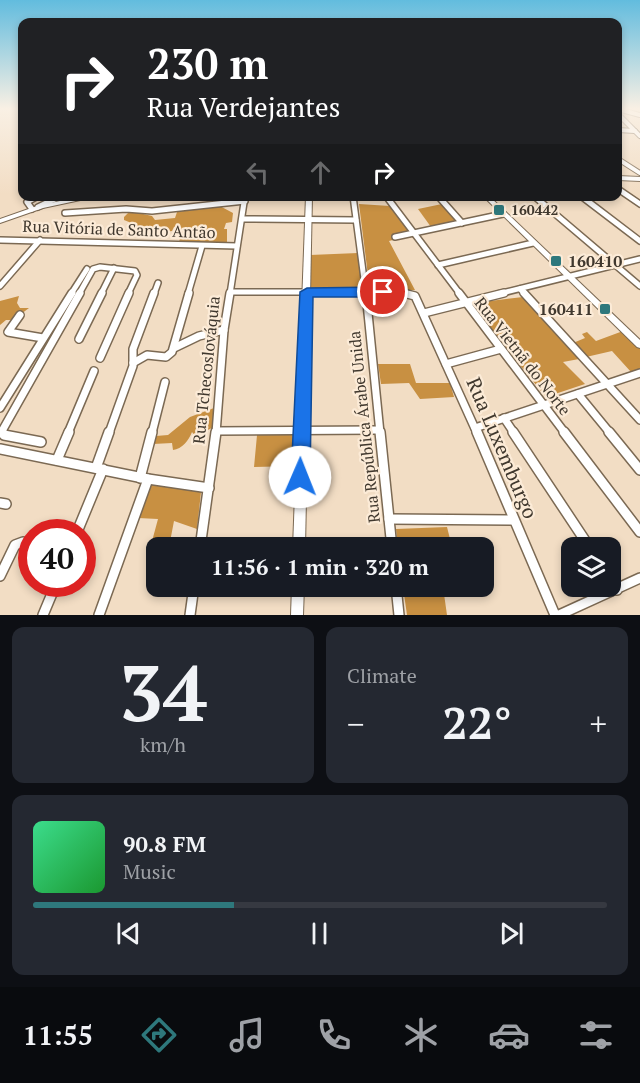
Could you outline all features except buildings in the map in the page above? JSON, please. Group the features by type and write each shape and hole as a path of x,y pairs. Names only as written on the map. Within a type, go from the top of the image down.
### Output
{"street":[{"path":"622,159 627,165"},
{"path":"622,162 640,173"},
{"path":"622,178 640,179"},
{"path":"622,192 640,204"},
{"path":"29,201 27,202 34,209"},
{"path":"0,221 51,201"},
{"path":"34,209 74,201 75,211"},
{"path":"65,213 126,209 153,211 228,201"},
{"name":"Rua Tchecoslováquia","path":"201,537 216,431 224,330 245,201"},
{"path":"299,537 309,201"},
{"name":"Rua República Árabe Unida","path":"354,201 366,292 390,537"},
{"name":"Rua Vietnã do Norte","path":"390,201 640,532"},
{"path":"442,201 462,223"},
{"path":"491,201 640,345"},
{"path":"540,201 640,286"},
{"path":"588,201 640,241"},
{"path":"395,237 503,214"},
{"path":"242,219 356,220"},
{"name":"Rua Vitória de Santo Antão","path":"0,240 237,246"},
{"path":"0,286 40,240"},
{"path":"438,265 533,243"},
{"path":"133,363 147,355 168,356 174,348 202,246"},
{"path":"424,314 640,259"},
{"path":"41,442 4,435 2,431 93,269 97,267 135,271 137,275 100,358"},
{"path":"79,339 114,268"},
{"path":"0,407 87,269"},
{"path":"82,519 133,363 133,349 158,283"},
{"path":"520,289 640,420"},
{"path":"230,292 366,292"},
{"name":"Rua Luxemburgo","path":"366,292 407,292 415,296 557,615"},
{"path":"20,315 8,332 43,338"},
{"path":"174,348 199,336 224,330"},
{"path":"446,364 501,348"},
{"path":"57,460 94,371"},
{"path":"475,428 640,374"},
{"path":"99,615 144,478 165,382"},
{"path":"578,394 640,470"},
{"path":"504,418 583,537"},
{"path":"216,431 380,430"},
{"path":"4,450 18,438"},
{"path":"4,450 144,478 208,488"},
{"path":"388,519 513,520"},
{"path":"0,576 15,545 18,544"},
{"path":"621,588 640,578"},
{"path":"43,615 51,597"},
{"path":"190,615 192,597"},
{"path":"297,615 298,597"},
{"path":"397,597 399,615"},
{"path":"557,615 600,597"}],"shaded area":[{"path":"216,204 233,213 232,222 226,223 224,229 227,229 227,244 179,242 181,235 176,235 178,227 174,227 172,231 156,233 157,229 129,230 129,222 124,220 130,211 152,216 155,220 175,218 178,209"},
{"path":"359,204 390,206 412,235 389,241 415,290 370,291"},
{"path":"442,204 458,222 431,227 418,209"},
{"path":"358,253 363,289 311,290 310,255"},
{"path":"19,296 17,303 20,308 29,308 13,320 6,320 0,325 0,301"},
{"path":"523,297 579,359 563,362 585,384 546,397 478,314 490,301"},
{"path":"623,331 640,348 640,369 631,372 612,351 586,357 573,343 585,338 582,334 587,332 596,341"},
{"path":"378,364 410,364 416,383 450,383 454,397 420,399 409,383 381,384"},
{"path":"214,408 212,428 195,436 192,432 179,448 173,450 172,443 153,444 156,436 168,435 190,417"},
{"path":"298,434 297,466 254,467 257,435"},
{"path":"151,483 201,492 197,529 174,521 171,537 153,537 158,519 138,518"},
{"path":"447,527 450,537 397,537 396,529"},
{"path":"404,597 444,597 447,615 407,615"}],"place":[{"name":"160442","path":"499,210"},
{"name":"160410","path":"556,261"},
{"name":"160411","path":"605,309"}],"route":[{"path":"300,477 307,292 383,292"}]}
